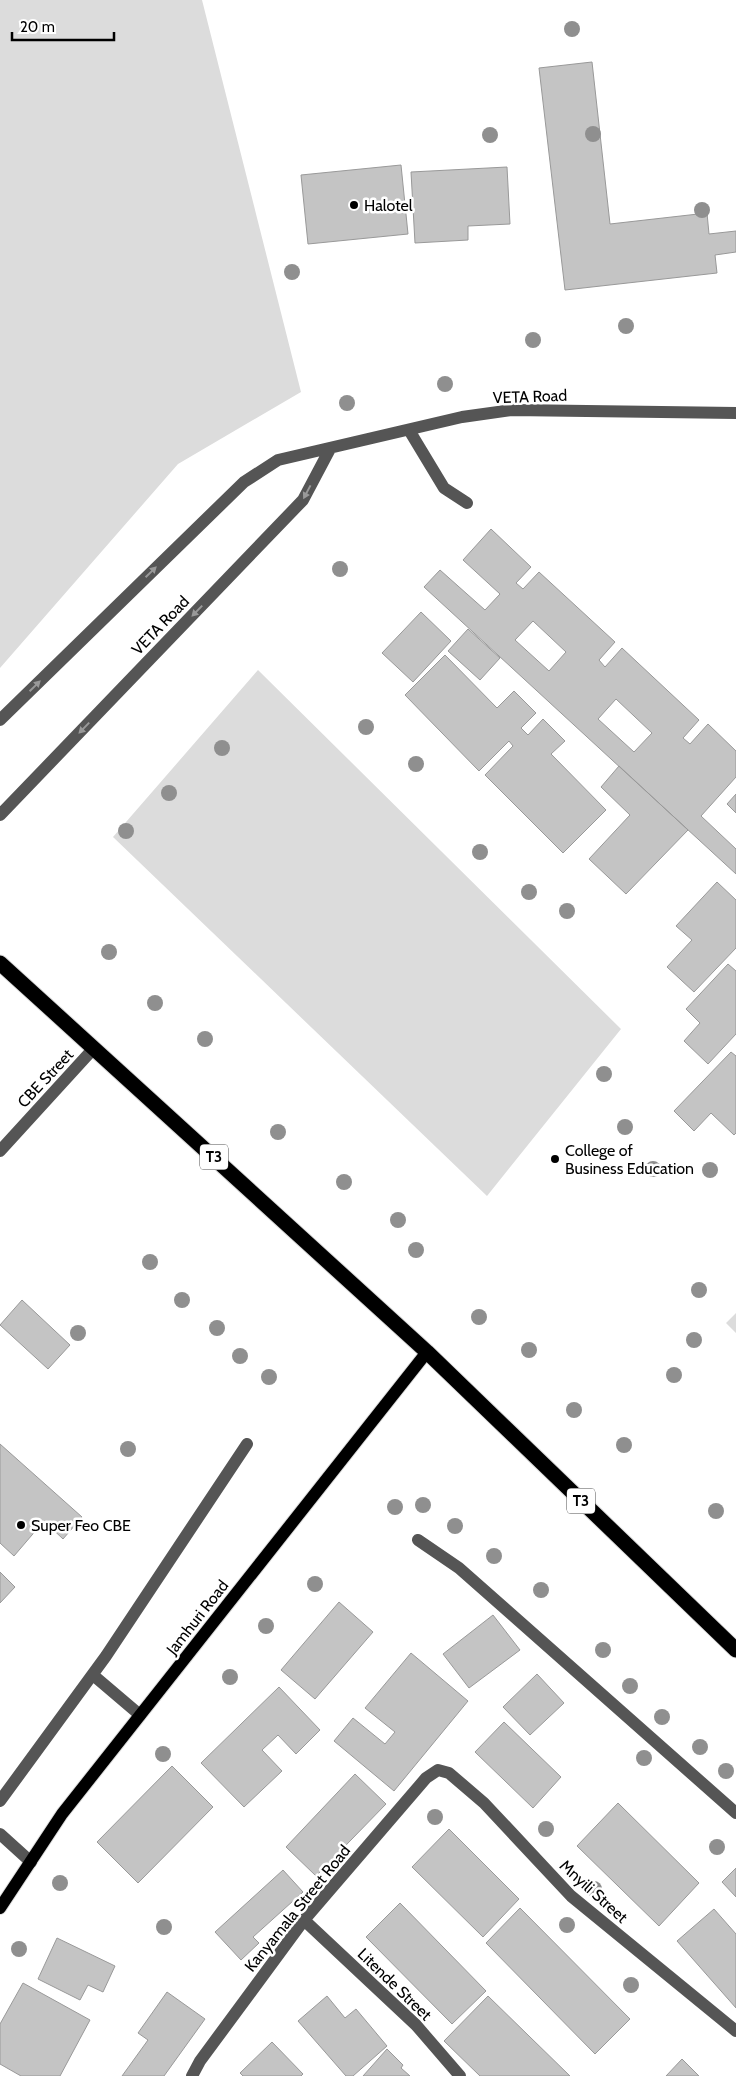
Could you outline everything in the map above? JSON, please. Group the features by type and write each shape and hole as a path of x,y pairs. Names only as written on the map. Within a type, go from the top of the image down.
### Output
{"highway":[{"name":"T3","path":"0,963 427,1352 736,1650"}],"main road":[{"name":"Jamhuri Road","path":"0,1908 62,1814 427,1352"}],"street":[{"name":"VETA Road","path":"0,720 244,482 278,460 462,417 512,410 736,413"},
{"path":"409,430 444,488 467,503"},
{"name":"VETA Road","path":"0,815 303,500 330,449"},
{"name":"CBE Street","path":"0,1151 94,1048"},
{"path":"0,1801 93,1675 246,1444"},
{"path":"418,1540 459,1568 736,1813"},
{"path":"93,1675 140,1716"},
{"name":"Kanyamala Street Road","path":"192,2076 200,2061 304,1920 426,1778 438,1770"},
{"name":"Mnyili Street","path":"438,1770 449,1773 484,1803 571,1896 736,2031"},
{"path":"0,1834 31,1862"},
{"name":"Litende Street","path":"304,1920 416,2025 460,2076"}],"shaded area":[{"path":"0,0 202,0 301,392 178,464 0,668"},
{"path":"258,670 621,1029 487,1196 113,837"},
{"path":"736,1313 736,1333 726,1323"}],"building":[{"path":"592,62 610,224 707,213 709,234 736,231 736,252 715,255 717,273 565,290 539,68"},
{"name":"Halotel","path":"401,165 408,234 308,244 301,175"},
{"path":"507,167 510,224 468,226 468,240 415,243 411,172"},
{"path":"491,529 531,567 516,583 523,589 539,572 615,642 599,660 605,667 622,648 699,720 683,738 690,744 708,724 736,751 736,777 701,816 736,849 736,874 424,587 440,570 485,610 500,594 463,560","holes":["533,621 566,652 549,671 515,640","616,699 652,733 634,752 598,719"]},
{"path":"421,612 451,641 413,682 382,653"},
{"path":"468,629 500,658 480,680 448,651"},
{"path":"445,655 497,708 514,691 536,713 521,728 528,735 543,719 565,741 551,754 606,810 563,853 485,775 513,746 509,741 479,771 405,695"},
{"path":"619,766 688,830 626,894 589,859 630,815 601,787"},
{"path":"736,794 736,813 727,804"},
{"path":"717,882 736,900 736,948 694,992 667,967 692,940 676,926"},
{"path":"728,964 736,971 736,1034 708,1064 684,1041 700,1023 686,1009"},
{"path":"731,1052 736,1056 736,1133 734,1135 711,1113 694,1131 674,1111"},
{"path":"22,1300 70,1345 48,1369 0,1325"},
{"path":"0,1444 82,1517 63,1539 44,1521 14,1556 0,1543"},
{"path":"0,1572 15,1587 0,1603"},
{"path":"339,1602 373,1632 315,1699 281,1670"},
{"path":"493,1615 520,1650 469,1688 443,1654"},
{"path":"411,1653 468,1701 394,1791 334,1741 353,1718 385,1744 395,1732 365,1708"},
{"path":"537,1674 564,1703 530,1735 503,1707"},
{"path":"279,1687 320,1730 296,1754 278,1735 262,1750 282,1771 244,1807 201,1763"},
{"path":"504,1722 561,1777 533,1808 475,1752"},
{"path":"172,1766 213,1807 138,1883 97,1842"},
{"path":"355,1774 386,1804 316,1876 286,1847"},
{"path":"618,1803 699,1883 659,1926 577,1846"},
{"path":"449,1829 519,1899 483,1937 412,1867"},
{"path":"736,1868 736,1897 722,1882"},
{"path":"283,1870 303,1892 253,1937 259,1943 241,1960 215,1932"},
{"path":"400,1903 486,1991 452,2024 366,1937"},
{"path":"520,1908 630,2019 595,2054 486,1943"},
{"path":"714,1909 736,1934 736,2008 677,1941"},
{"path":"57,1938 115,1966 103,1992 88,1985 80,2000 38,1979"},
{"path":"23,1983 90,2020 60,2076 21,2076 0,2064 0,2024"},
{"path":"167,1992 205,2019 164,2076 122,2076 148,2040 138,2033"},
{"path":"327,1996 345,2018 356,2009 387,2046 353,2076 346,2076 298,2021"},
{"path":"488,1996 570,2076 480,2076 444,2041"},
{"path":"272,2042 303,2074 301,2076 243,2076 240,2073"},
{"path":"387,2049 403,2065 401,2068 410,2076 363,2076"},
{"path":"682,2059 699,2076 666,2076"}],"place":[{"name":"Halotel","path":"354,205"},
{"name":"College of Business Education","path":"555,1159"},
{"name":"Super Feo CBE","path":"21,1525"}]}
